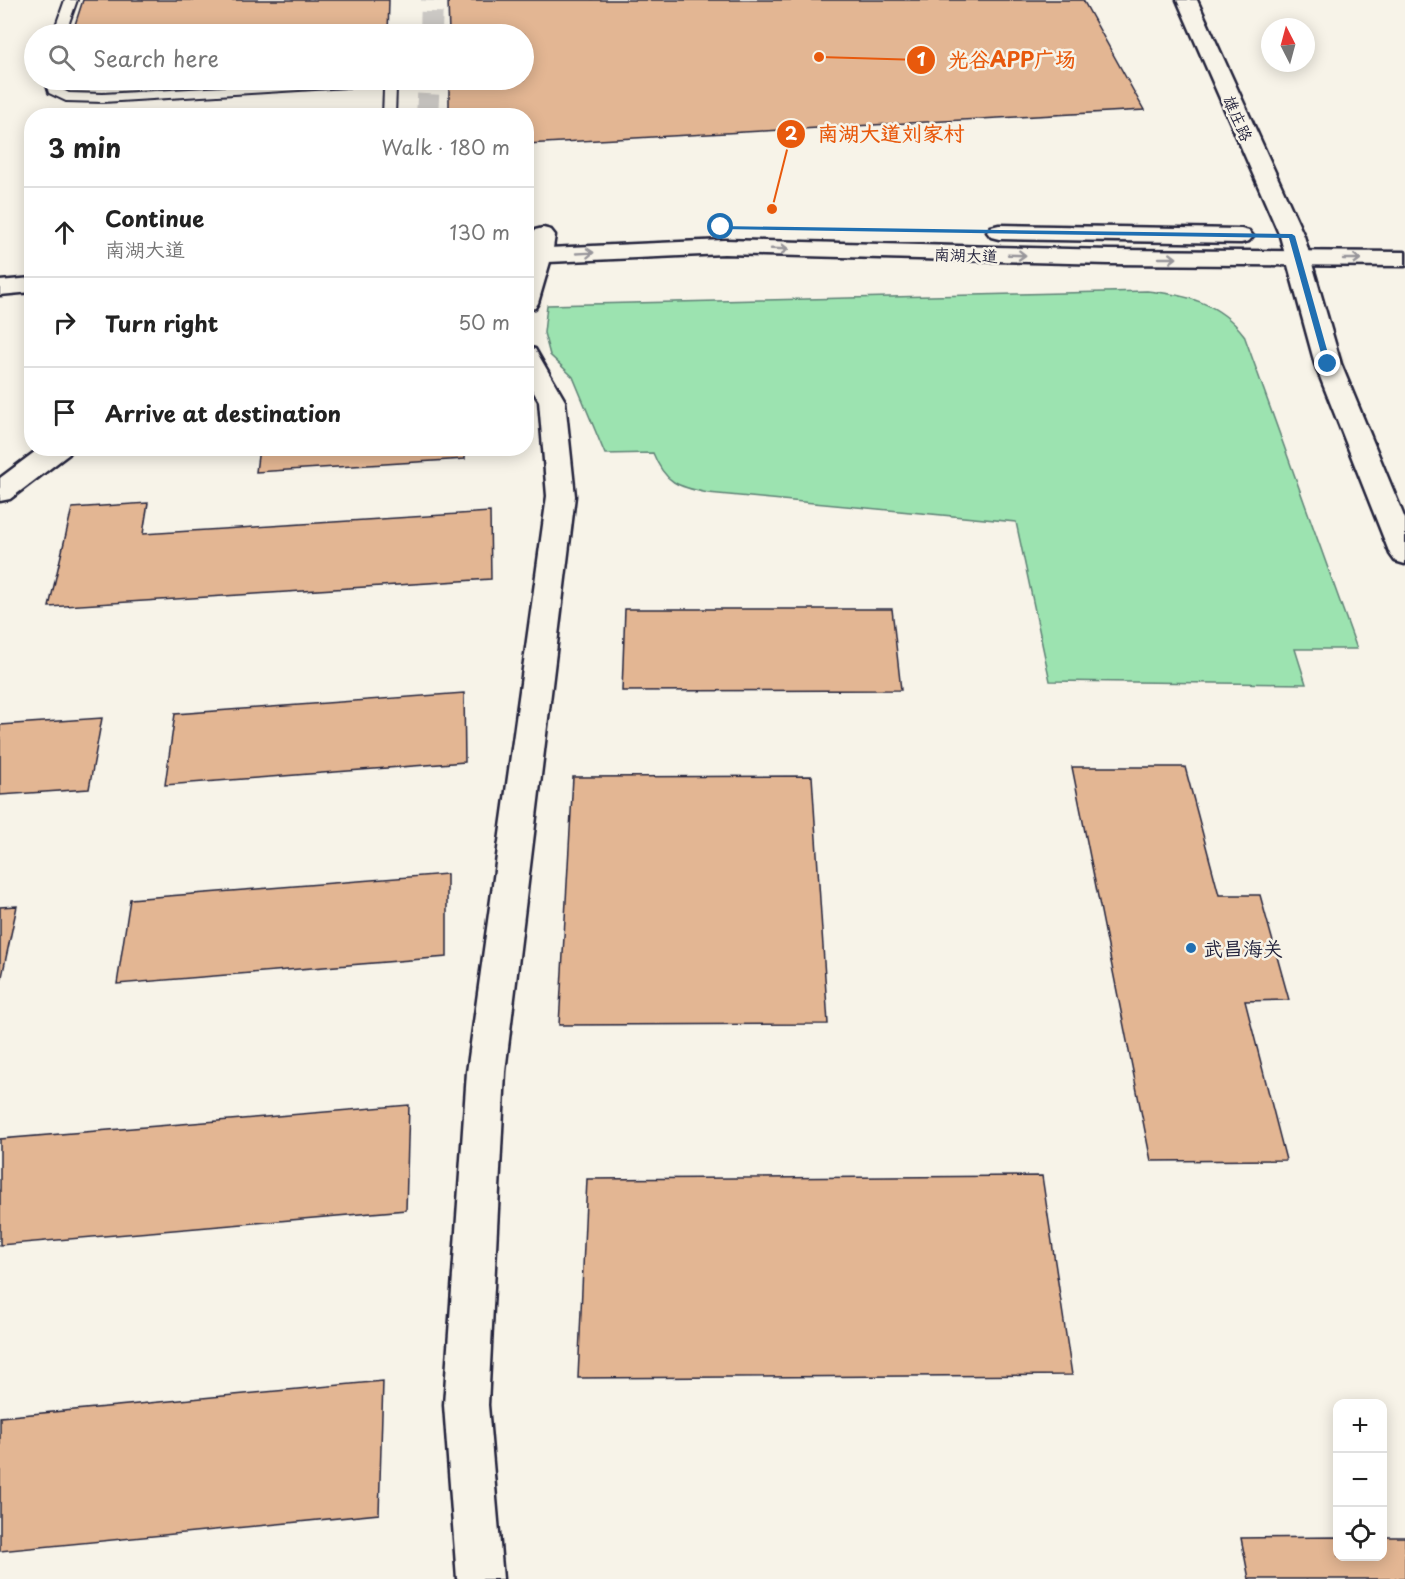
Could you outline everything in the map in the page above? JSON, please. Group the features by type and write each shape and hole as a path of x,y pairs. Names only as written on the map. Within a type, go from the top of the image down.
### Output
{"main road":[{"name":"雄庄路","path":"1187,0 1295,247 1328,364 1405,554"},
{"name":"南湖大道","path":"534,246 724,247 1109,257 1295,247 1405,238"},
{"name":"南湖大道","path":"1295,247 1405,259"},
{"path":"0,267 24,266"},
{"path":"0,288 24,286"},
{"path":"480,1579 466,1405 486,1072 561,496 552,401 534,369"},
{"path":"0,492 48,456"}],"lane":[{"path":"63,24 71,0"},
{"path":"53,90 66,97 103,99 242,90"},
{"path":"389,108 390,90"}],"green space":[{"path":"1147,291 1201,302 1224,315 1244,335 1357,649 1295,649 1306,684 1050,681 1016,522 708,493 681,486 662,471 653,453 605,454 573,377 550,355 544,333 547,305"}],"building":[{"path":"83,0 389,0 388,24 75,24"},
{"path":"448,0 1083,0 1144,110 534,144 534,108 449,108 449,90 534,90 534,24 449,24"},
{"path":"258,456 465,456 465,459 256,472"},
{"path":"148,503 143,534 490,512 491,579 49,607 72,508"},
{"path":"625,609 892,609 901,690 622,691"},
{"path":"464,693 465,762 165,785 175,714"},
{"path":"102,718 89,789 0,795 0,725"},
{"name":"武昌海关","path":"1072,767 1185,767 1219,895 1260,895 1289,1000 1245,1001 1286,1160 1151,1161"},
{"path":"812,776 828,1024 559,1025 573,777"},
{"path":"447,874 447,957 117,984 130,899"},
{"path":"17,906 0,986 0,907"},
{"path":"409,1105 406,1210 0,1245 0,1139"},
{"path":"1042,1176 1072,1375 578,1378 587,1179"},
{"path":"383,1381 379,1514 0,1551 0,1417"},
{"path":"1333,1537 1333,1561 1387,1561 1387,1537 1405,1537 1405,1579 1249,1579 1241,1538"}],"tunnel":[{"path":"431,24 432,0"},
{"path":"427,108 428,90"}],"place":[{"name":"光谷APP广场","path":"819,57"},
{"name":"南湖大道刘家村","path":"772,209"},
{"name":"武昌海关","path":"1191,948"}],"route":[{"path":"721,227 1292,236 1328,364"}]}
